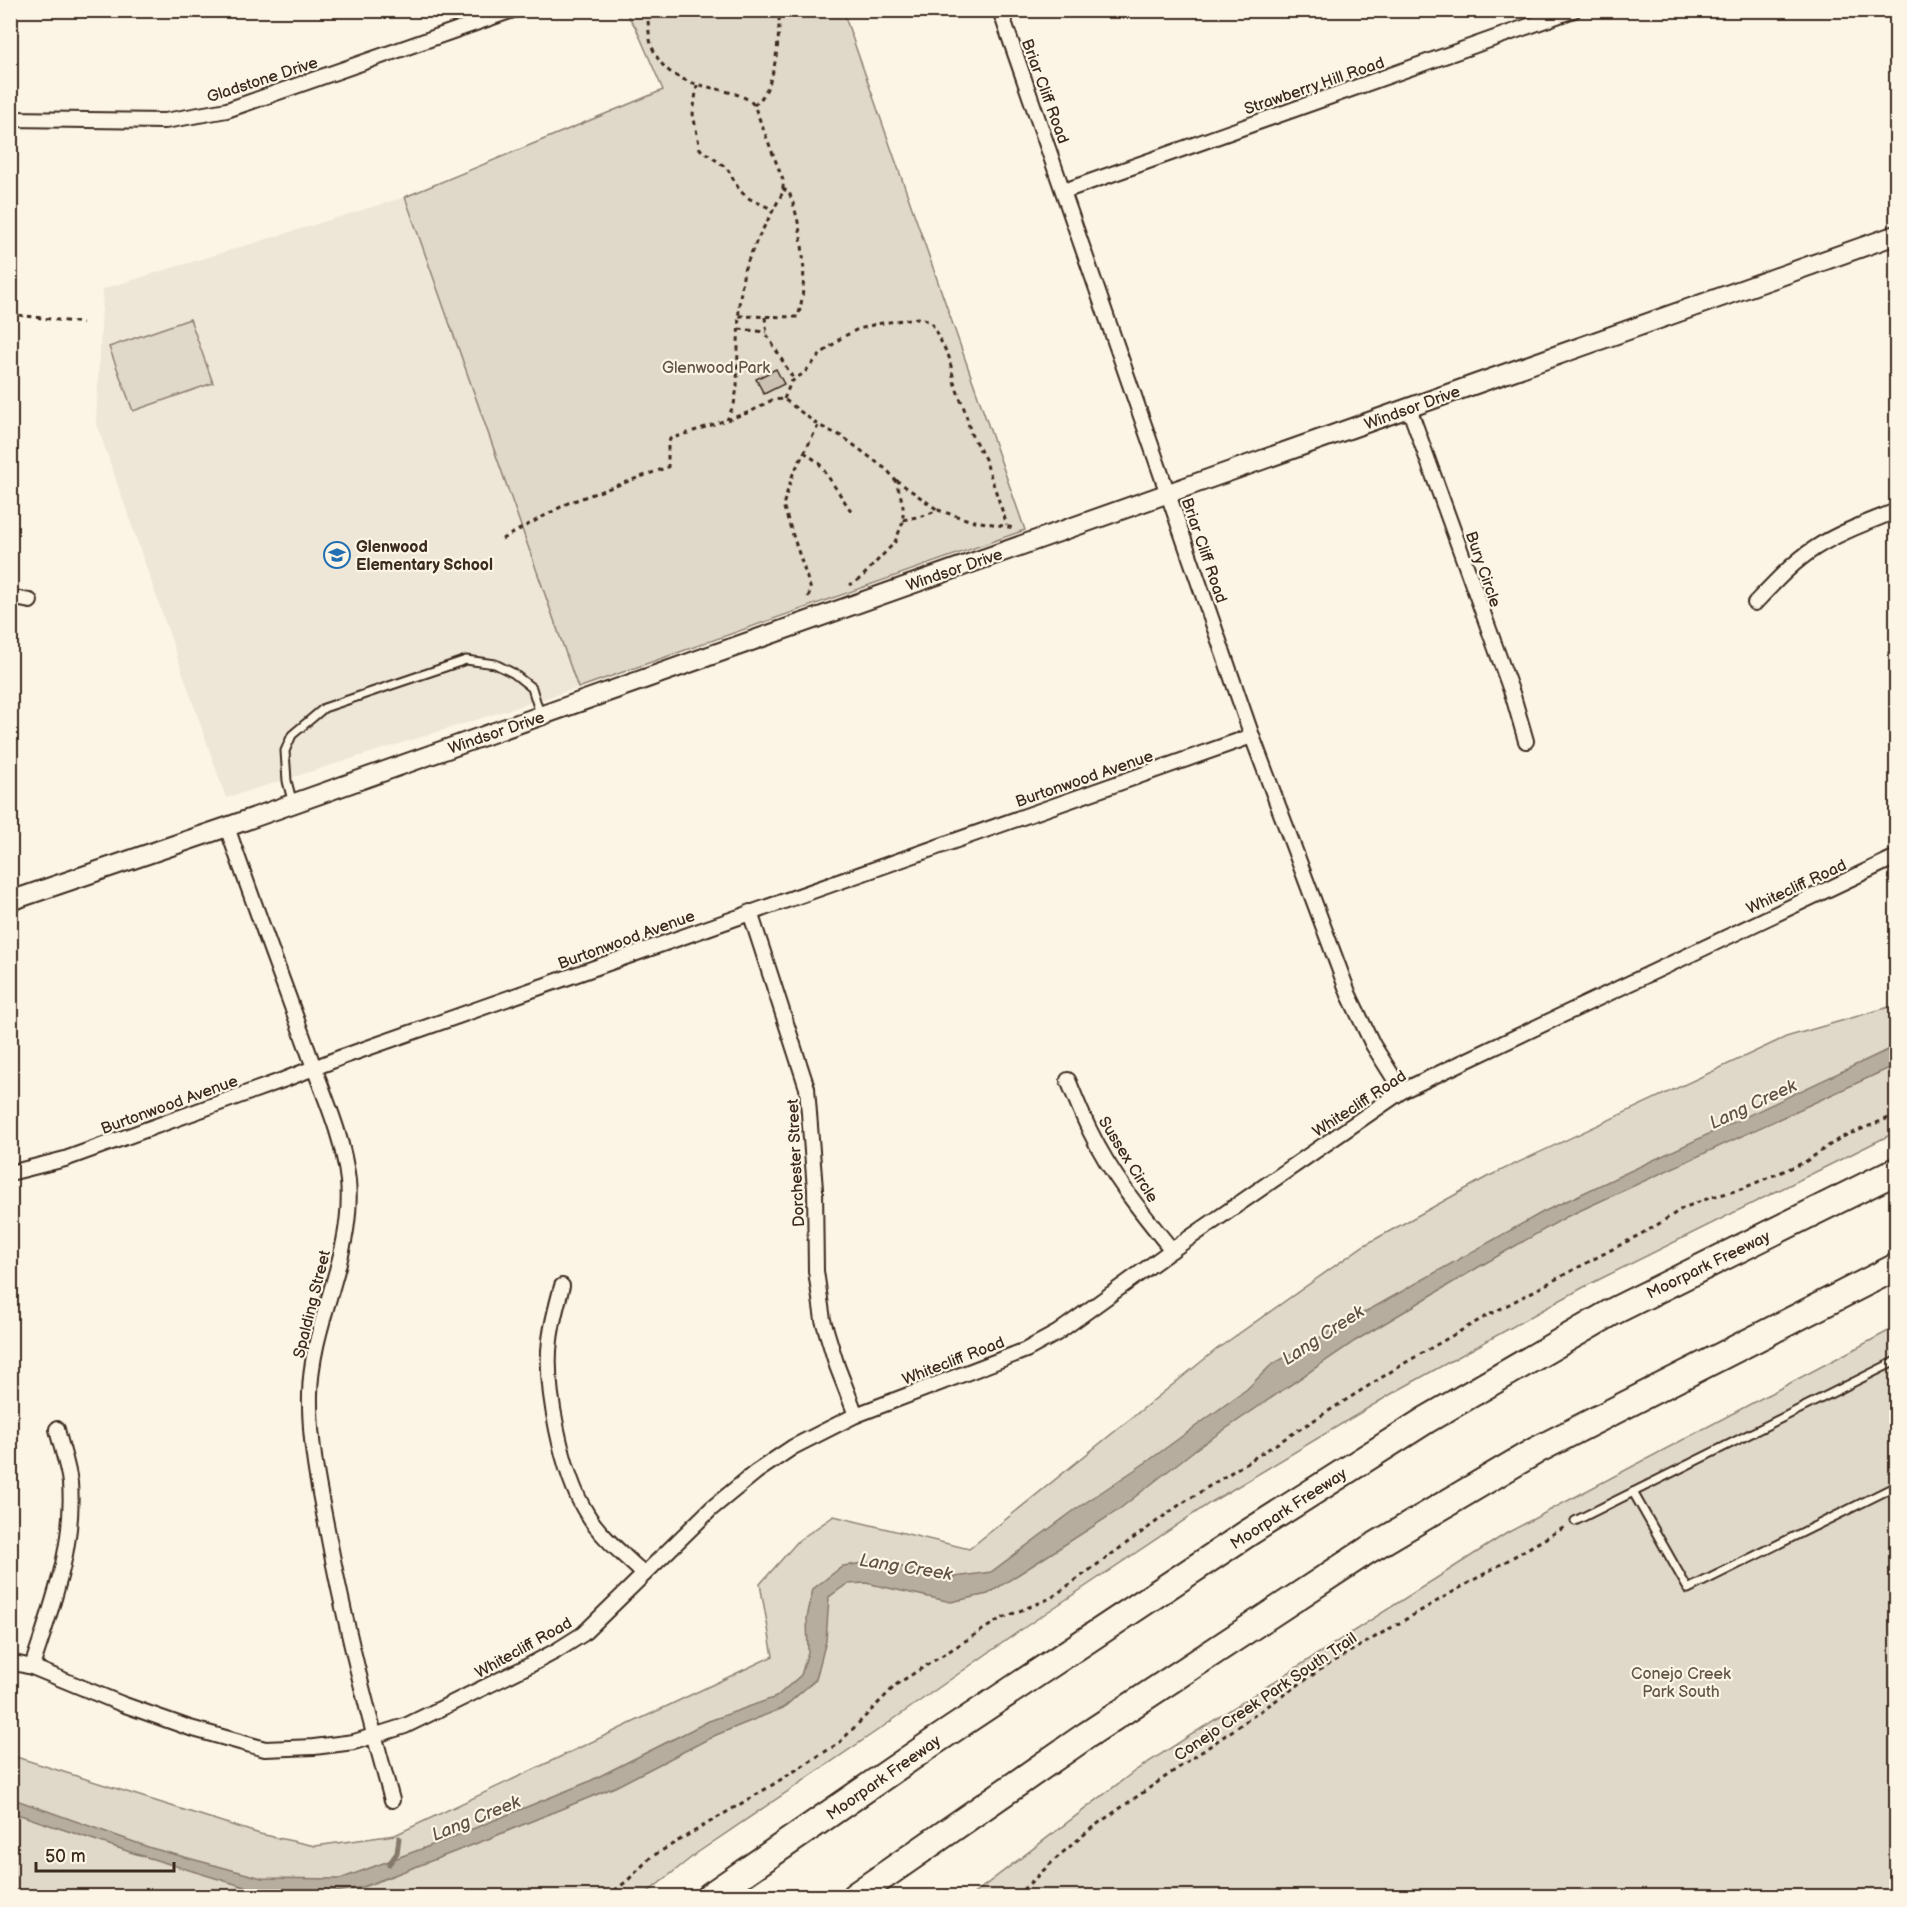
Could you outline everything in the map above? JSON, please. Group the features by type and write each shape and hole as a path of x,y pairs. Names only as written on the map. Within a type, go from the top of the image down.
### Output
{"highway":[{"name":"Moorpark Freeway","path":"710,1896 932,1743 1248,1533 1426,1420 1614,1311 1896,1171"},
{"path":"855,1896 1087,1735 1368,1550 1537,1450 1828,1301 1896,1269"}],"street":[{"name":"Gladstone Drive","path":"10,119 165,121 226,110 513,10"},
{"name":"Briar Cliff Road","path":"1000,10 1252,736 1349,995 1373,1045 1402,1091"},
{"name":"Strawberry Hill Road","path":"1064,191 1574,10"},
{"name":"Windsor Drive","path":"10,901 294,804 1896,235"},
{"name":"Bury Circle","path":"1409,408 1513,696 1526,741"},
{"path":"1755,603 1786,571 1814,549 1845,532 1896,511"},
{"path":"10,597 30,601"},
{"name":"Burtonwood Avenue","path":"10,1173 65,1158 342,1057 1252,736"},
{"name":"Spalding Street","path":"227,827 339,1134 348,1179 349,1206 342,1253 317,1340 312,1368 310,1394 312,1445 334,1572 392,1800"},
{"name":"Whitecliff Road","path":"10,1662 32,1667 190,1728 265,1749 314,1748 354,1742 405,1726 556,1651 583,1634 712,1508 756,1472 793,1447 856,1415 1026,1350 1057,1333 1402,1091 1896,857"},
{"name":"Dorchester Street","path":"750,912 807,1088 815,1189 816,1271 820,1300 823,1320 837,1366 856,1415"},
{"name":"Sussex Circle","path":"1068,1080 1090,1132 1105,1158 1130,1197 1172,1251"},
{"path":"562,1286 553,1322 549,1361 550,1388 555,1420 570,1479 588,1516 614,1546 644,1574"},
{"path":"32,1667 61,1580 69,1523 70,1483 57,1429"}],"lane":[{"path":"294,804 287,781 285,751 292,735 324,708 466,660 495,664 513,673 532,688 541,716"},
{"path":"1575,1521 1896,1361"},
{"path":"1633,1492 1689,1589 1896,1486"}],"path":[{"path":"754,105 761,100 772,73 778,50 779,10"},
{"path":"648,21 652,48 669,74 697,85 741,96 754,105 783,180 783,189 774,210 744,270 739,304 737,388 734,404 727,420"},
{"path":"697,85 693,114 700,149 727,168 740,191 750,199 774,210"},
{"path":"739,316 798,317 801,308 803,269 801,237 797,213 789,192 783,189"},
{"path":"10,314 82,323"},
{"path":"765,317 767,332 794,380"},
{"path":"784,399 791,382 804,373 820,354 841,338 856,330 876,324 924,319 932,324 949,357 955,385 971,434 985,459 1006,525"},
{"path":"740,329 767,332"},
{"path":"502,539 568,503 668,467 670,438 750,412 772,400 784,399 818,425 843,436 938,510 969,520 1006,525 1017,529"},
{"path":"808,597 812,590 783,505 793,474 818,425"},
{"path":"804,452 819,463 853,514"},
{"path":"844,590 861,578 895,542 900,532 903,506 894,478"},
{"path":"903,520 938,510"},
{"path":"607,1896 627,1881 651,1857 839,1743 897,1684 1000,1619 1051,1598 1178,1506 1403,1364 1483,1318 1654,1227 1683,1208 1739,1190 1805,1162 1840,1138 1896,1115"},
{"name":"Conejo Creek Park South Trail","path":"1016,1896 1093,1827 1327,1665 1575,1521"}],"shaded area":[{"name":"Glenwood Elementary School","path":"405,197 578,688 226,798 96,422 103,289"},
{"path":"1896,1046 1896,1065 1566,1217 1355,1341 1196,1449 1117,1511 988,1594 951,1602 866,1583 847,1584 829,1597 826,1641 816,1679 783,1708 716,1735 615,1787 488,1839 363,1887 320,1895 258,1891 130,1852 11,1812 11,1798 151,1848 262,1878 340,1879 443,1841 588,1782 709,1721 776,1697 801,1675 808,1652 807,1618 813,1589 843,1566 878,1561 947,1578 991,1572 1076,1509 1148,1461 1247,1389 1271,1365 1543,1212"}],"green space":[{"name":"Glenwood Park","path":"625,11 843,11 1025,530 578,688 405,197 663,90 636,28"},
{"path":"190,319 213,383 133,411 109,347"},
{"path":"1896,1005 1896,1132 1584,1287 1393,1393 1210,1503 697,1853 643,1896 11,1896 10,1755 260,1834 315,1846 395,1835 773,1656 760,1584 799,1540 834,1516 969,1549 1217,1349 1363,1246 1487,1177 1786,1037"},
{"name":"Conejo Creek Park South","path":"1896,1327 1896,1896 971,1896 1136,1770 1507,1533"}],"building":[{"path":"776,369 784,384 764,394 756,379"}],"waterway":[{"path":"389,1864 397,1853 399,1838"}],"place":[{"name":"Glenwood Elementary School","path":"337,555"}],"water label":[{"name":"Lang Creek","path":"1753,1104"},
{"name":"Lang Creek","path":"1323,1335"},
{"name":"Lang Creek","path":"906,1567"},
{"name":"Lang Creek","path":"476,1818"}]}
